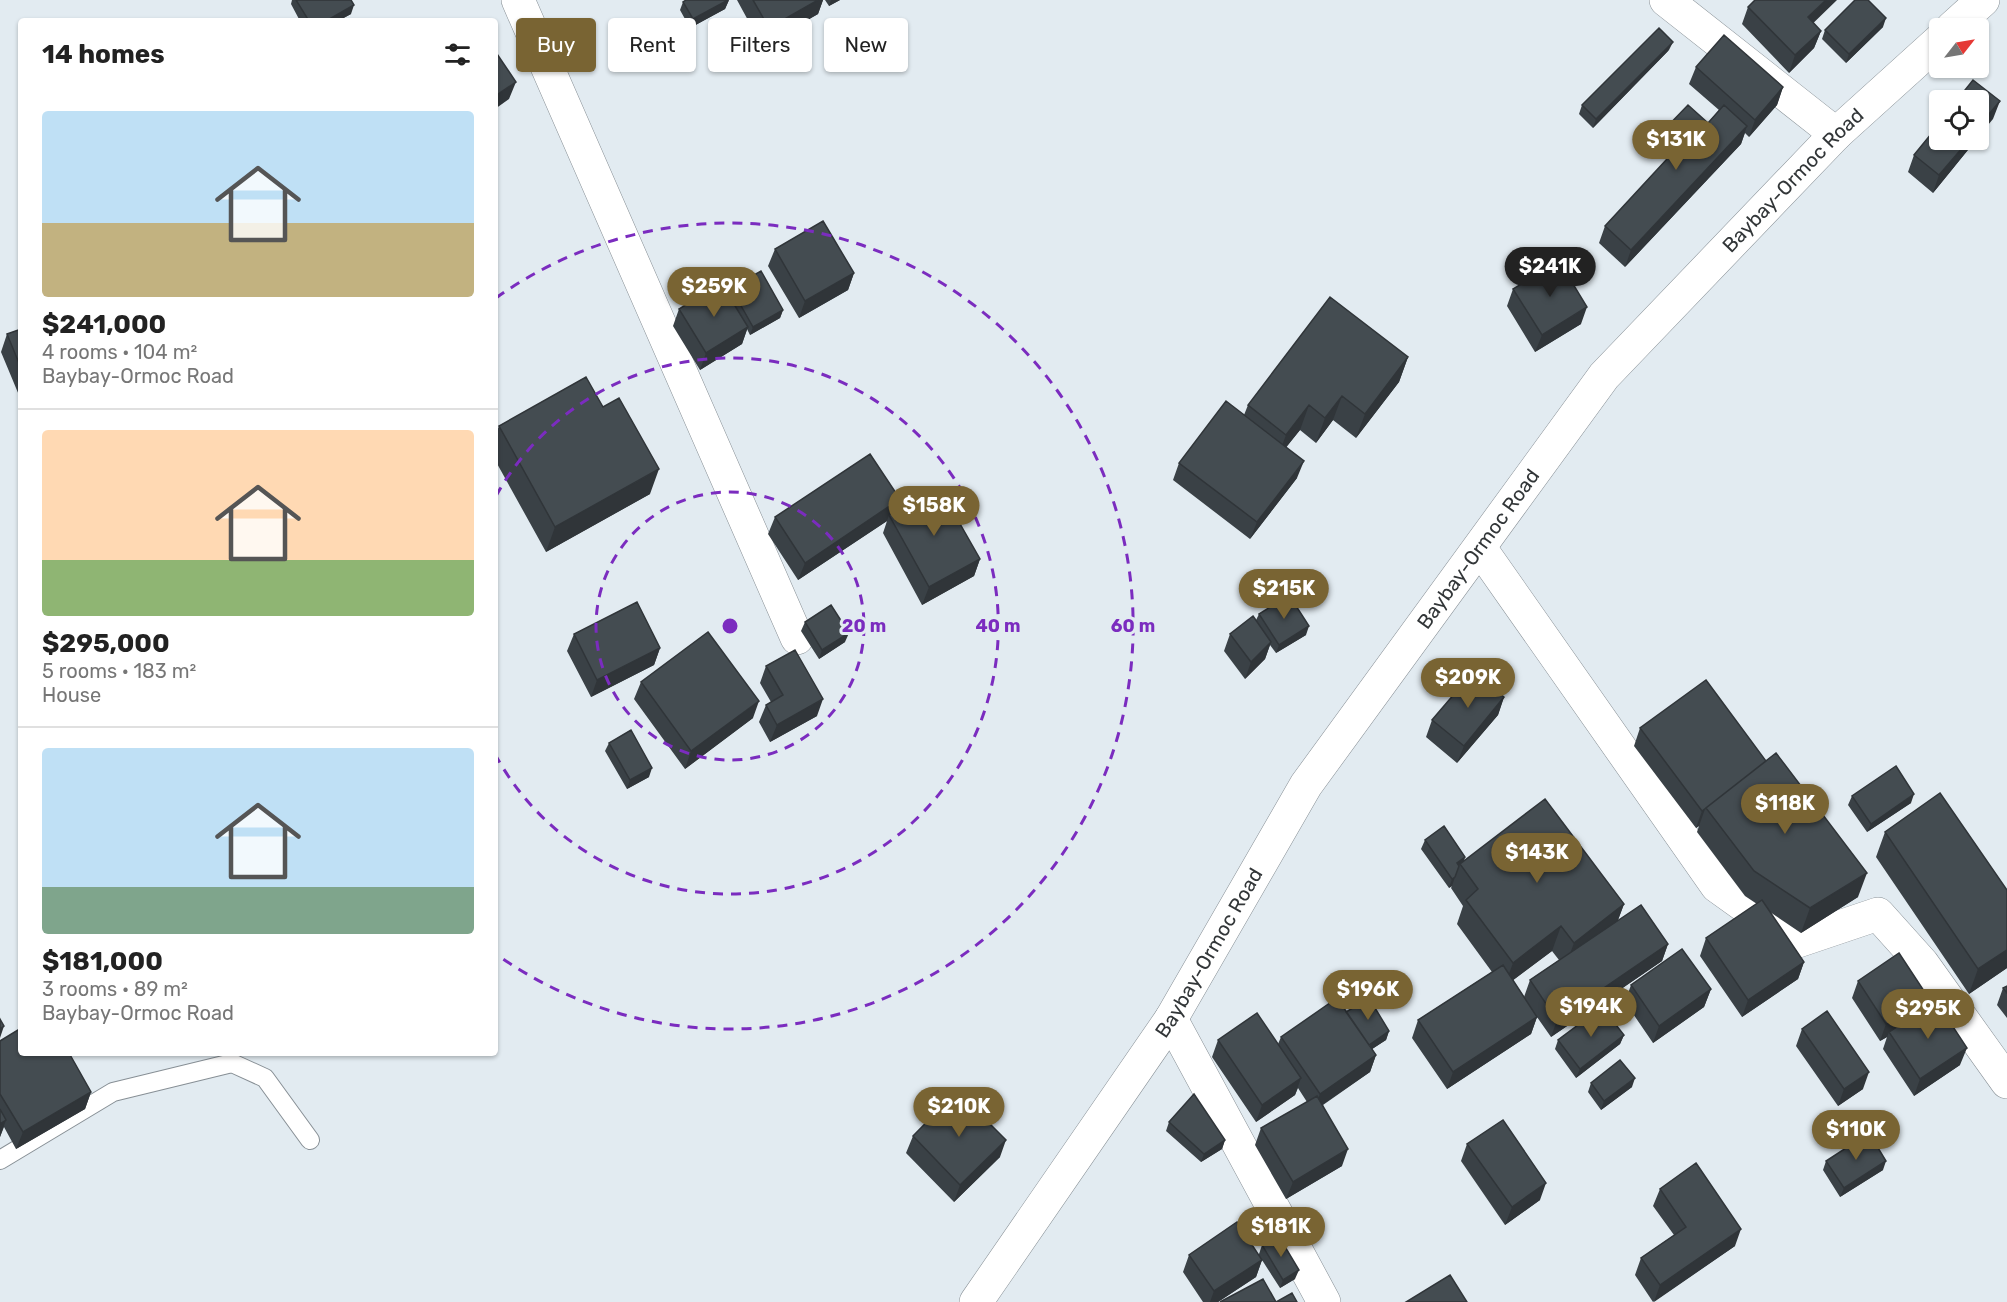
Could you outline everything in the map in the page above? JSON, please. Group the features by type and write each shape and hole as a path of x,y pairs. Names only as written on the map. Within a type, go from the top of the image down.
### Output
{"main road":[{"path":"518,0 797,638"},
{"path":"1666,0 1836,134"},
{"path":"1963,18 1983,0"},
{"name":"Baybay-Ormoc Road","path":"976,1302 1171,1019 1306,785 1604,376 1836,134 1929,50"},
{"path":"1480,548 1717,886 1795,942 1878,915 1922,963 2007,1082"},
{"path":"1171,1019 1324,1302"}],"lane":[{"path":"0,1160 113,1092 232,1063 265,1078 310,1140"}],"building":[{"path":"296,0 351,0 354,5 331,18 307,18"},
{"path":"686,0 728,0 695,18 692,18 683,2"},
{"path":"753,0 818,0 786,18 763,18"},
{"path":"1755,0 1826,0 1808,17 1821,31 1795,55 1748,7"},
{"path":"1855,0 1868,0 1886,18 1849,54 1825,30"},
{"path":"1659,28 1673,42 1596,119 1582,105"},
{"path":"1724,35 1783,87 1755,120 1696,67"},
{"path":"498,55 516,82 498,94"},
{"path":"1973,80 1986,90 1965,90"},
{"path":"1989,92 2000,101 1989,114"},
{"path":"1688,105 1708,123 1724,105 1747,126 1631,250 1605,226 1679,146 1663,131"},
{"path":"1929,137 1929,150 1960,150 1939,175 1914,155"},
{"path":"823,221 854,273 805,301 775,249"},
{"path":"1559,261 1587,307 1542,335 1513,289"},
{"path":"761,271 783,310 753,327 731,288"},
{"path":"721,283 748,327 706,353 679,309"},
{"path":"1330,297 1408,357 1365,414 1342,396 1325,418 1309,405 1286,435 1248,405"},
{"path":"18,330 18,361 7,334"},
{"path":"586,377 603,407 619,398 659,469 555,527 499,426"},
{"path":"1226,401 1304,461 1257,522 1179,463"},
{"path":"870,454 900,499 805,563 775,517"},
{"path":"939,487 980,559 929,587 889,515"},
{"path":"1289,595 1309,626 1279,645 1259,614"},
{"path":"637,602 660,648 597,680 574,634"},
{"path":"831,605 849,633 822,650 805,622"},
{"path":"1253,616 1271,642 1251,662 1230,634"},
{"path":"708,632 759,701 691,751 641,682"},
{"path":"795,650 823,699 777,725 766,705 783,695 766,666"},
{"path":"1473,672 1504,697 1464,746 1432,720"},
{"path":"1706,680 1766,761 1702,811 1640,728"},
{"path":"631,730 652,768 630,780 609,743"},
{"path":"1776,753 1867,873 1810,908 1754,871 1706,808"},
{"path":"1896,766 1914,794 1871,824 1852,796"},
{"path":"1940,793 2007,890 2007,950 1978,969 1885,832"},
{"path":"1545,799 1624,904 1574,943 1561,926 1513,963 1466,900 1478,889 1460,864"},
{"path":"1444,826 1465,857 1457,863 1459,866 1452,879 1425,840"},
{"path":"1762,900 1804,962 1748,1000 1706,938"},
{"path":"1641,905 1668,944 1557,1020 1530,980"},
{"path":"1682,949 1711,989 1659,1026 1631,985"},
{"path":"1899,953 1928,997 1886,1024 1858,981"},
{"path":"1503,965 1537,1017 1453,1072 1418,1020"},
{"path":"1337,998 1376,1055 1320,1094 1281,1037"},
{"path":"1369,998 1389,1031 1369,1045 1346,1012"},
{"path":"1936,1001 1967,1048 1920,1079 1889,1032"},
{"path":"1602,1007 1624,1035 1580,1069 1558,1040"},
{"path":"1827,1011 1869,1072 1844,1089 1802,1029"},
{"path":"1257,1013 1301,1078 1262,1105 1218,1040"},
{"path":"18,1030 18,1056 71,1056 91,1092 23,1132 0,1094 0,1041"},
{"path":"1620,1060 1635,1078 1604,1101 1591,1083"},
{"path":"957,1091 1006,1140 960,1185 913,1136"},
{"path":"1194,1094 1225,1140 1204,1154 1169,1122"},
{"path":"1317,1096 1348,1149 1293,1182 1261,1128"},
{"path":"0,1109 6,1120 0,1124"},
{"path":"1503,1120 1546,1183 1512,1207 1467,1144"},
{"path":"1869,1133 1886,1161 1844,1188 1826,1161"},
{"path":"1696,1163 1741,1229 1660,1285 1641,1258 1686,1227 1660,1189"},
{"path":"1237,1222 1262,1260 1214,1291 1189,1255"},
{"path":"1278,1235 1299,1270 1283,1280 1262,1245"},
{"path":"1450,1275 1467,1302 1406,1302"},
{"path":"1263,1279 1276,1302 1220,1302"},
{"path":"1292,1293 1297,1302 1276,1302"}]}
